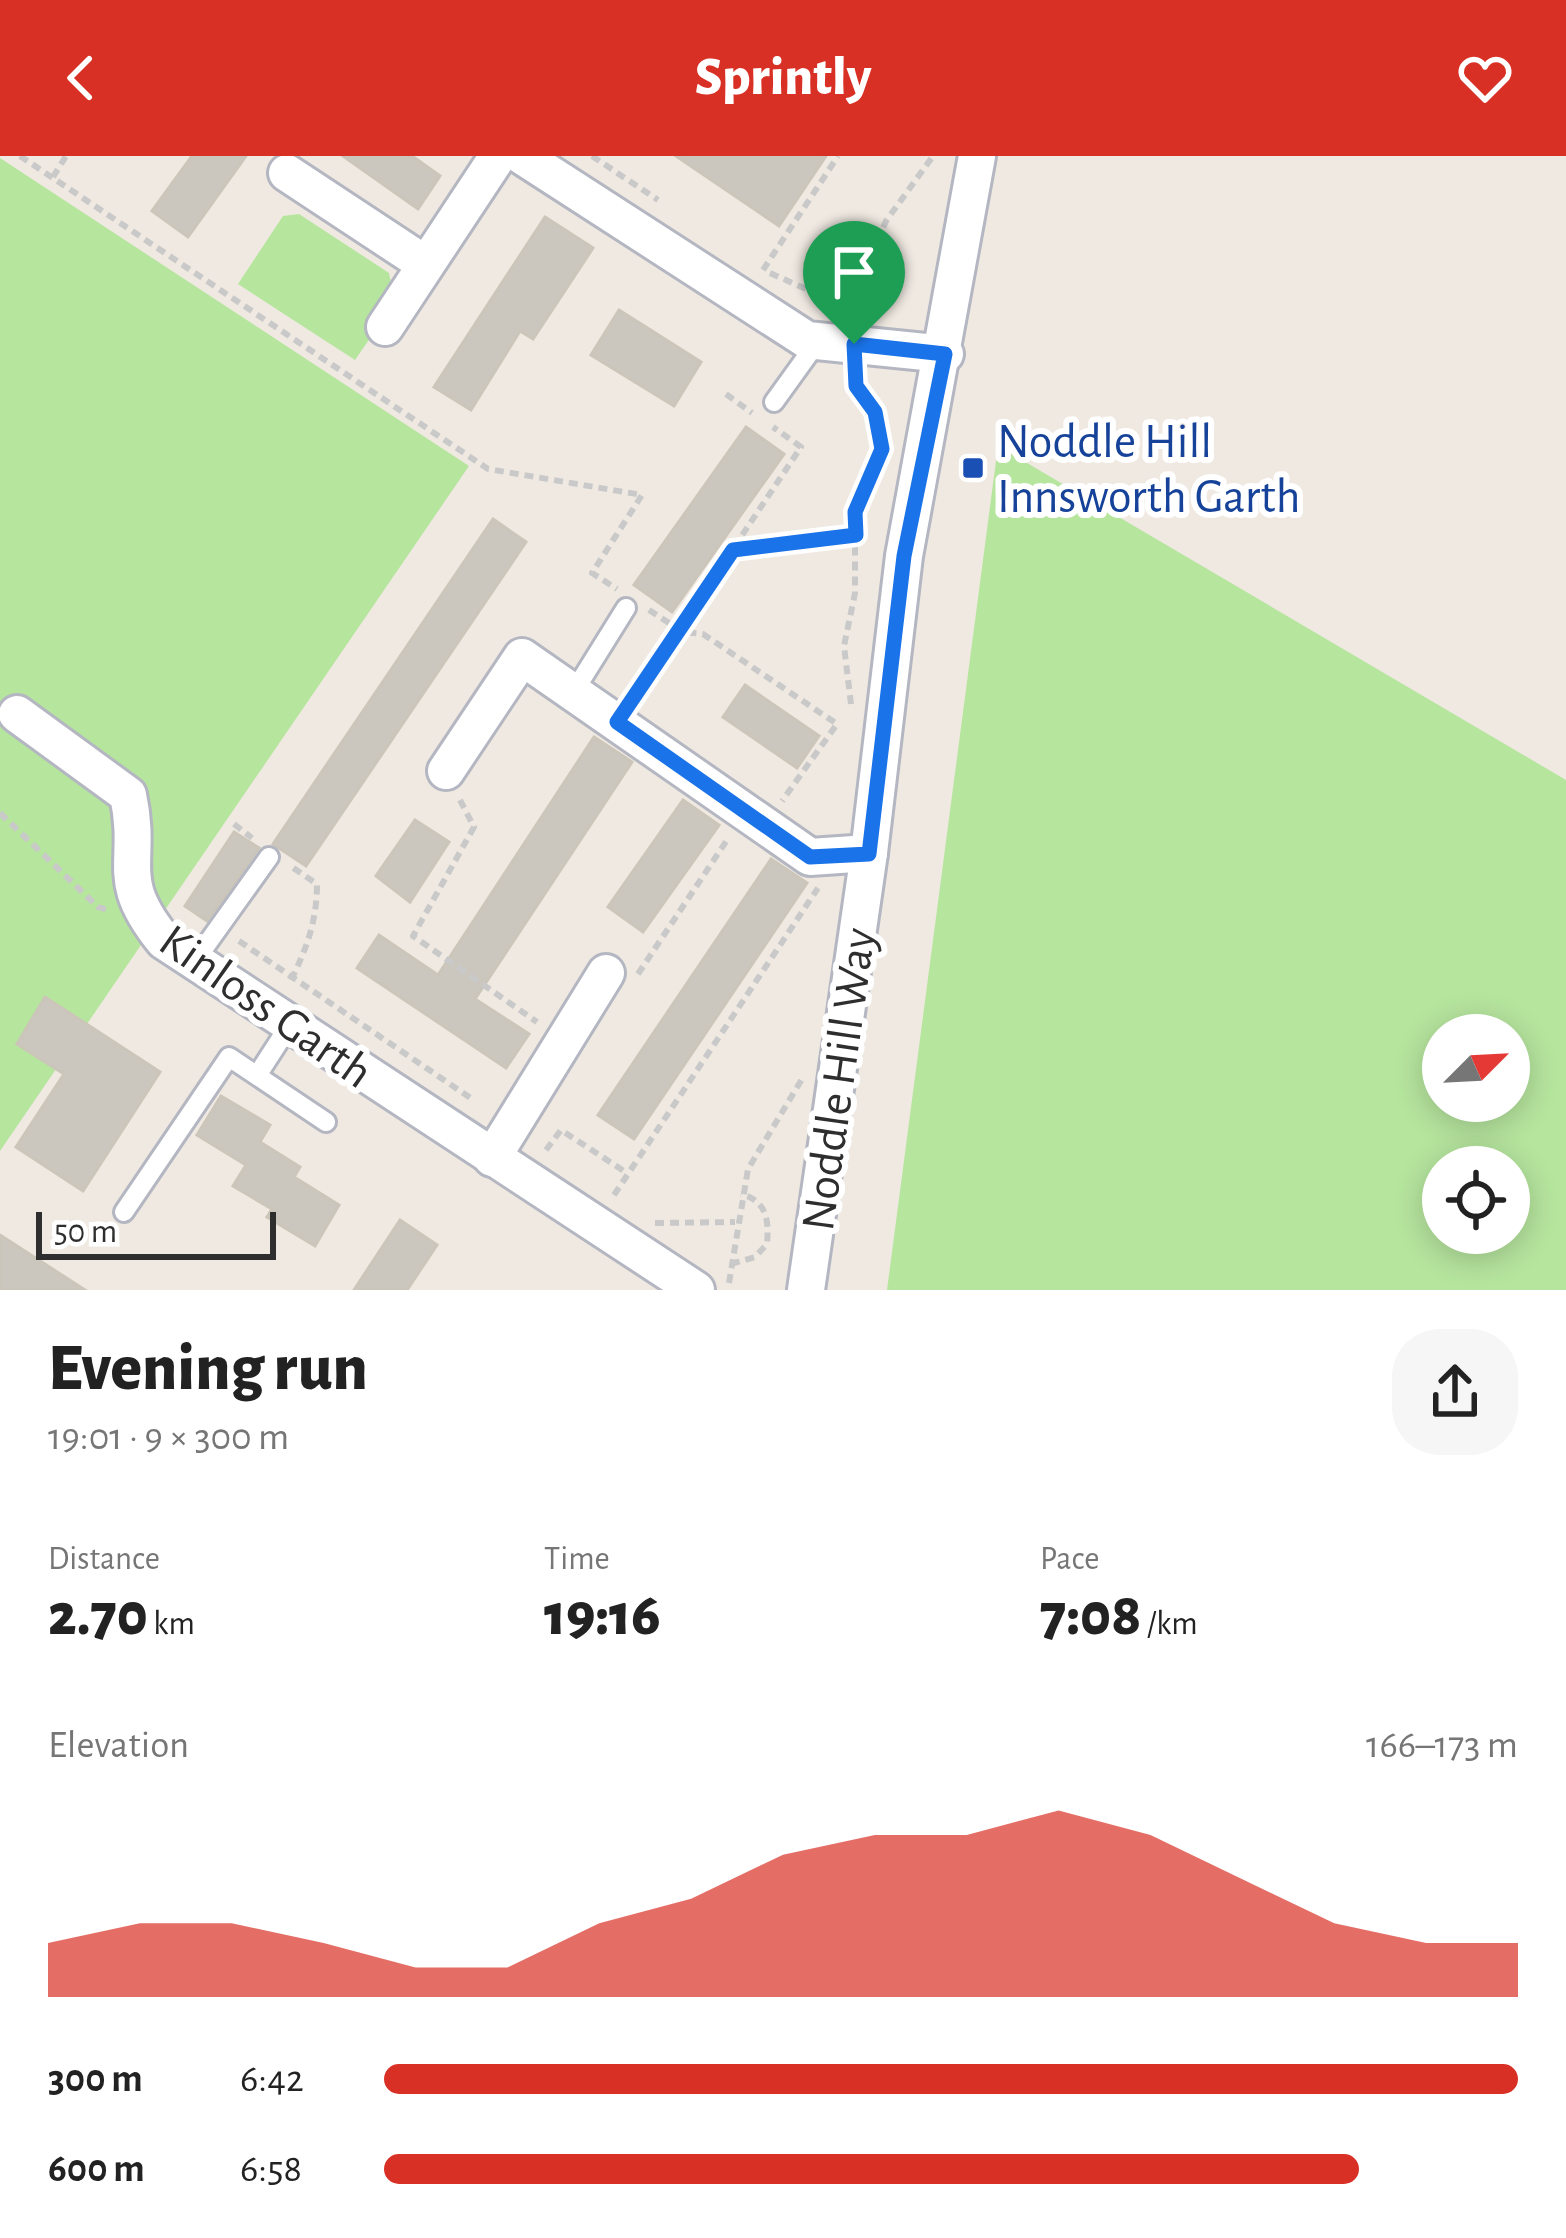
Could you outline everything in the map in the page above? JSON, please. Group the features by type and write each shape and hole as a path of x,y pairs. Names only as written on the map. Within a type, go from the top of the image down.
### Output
{"street":[{"path":"385,327 498,156"},
{"path":"522,156 807,340 840,334 945,354"},
{"name":"Noddle Hill Way","path":"806,1290 869,854 904,556 945,354 977,156"},
{"path":"287,172 424,264"},
{"path":"446,771 523,657 810,857 869,854"},
{"name":"Kinloss Garth","path":"17,714 128,795 135,826 130,872 136,907 164,941 696,1290"},
{"path":"492,1158 606,973"}],"lane":[{"path":"774,402 840,334"},
{"path":"573,693 632,603"},
{"path":"194,962 273,855"},
{"path":"258,1074 278,1019"},
{"path":"124,1212 229,1057 326,1122"}],"path":[{"path":"20,156 488,469 642,495 592,573 679,629 703,634 837,724 765,826"},
{"path":"52,177 66,156"},
{"path":"592,156 668,206"},
{"path":"838,156 763,269 840,334 856,386 875,412 882,449 855,512 855,593 844,646 857,731 883,740"},
{"path":"840,334 886,221 933,156"},
{"path":"617,722 801,446 726,394"},
{"path":"733,550 856,535"},
{"path":"446,771 474,827 413,936 564,1041"},
{"path":"0,813 98,907 118,914 136,907"},
{"path":"233,824 317,884 314,928 278,1019"},
{"path":"627,1204 613,1194 824,878 831,856"},
{"path":"220,928 545,1151 561,1130 628,1173"},
{"path":"728,1290 735,1222 748,1169 818,1056 841,1050"},
{"path":"730,1264 755,1257 767,1244 766,1212 754,1198 741,1194"},
{"path":"640,1214 655,1223 735,1222"}],"green space":[{"path":"0,158 469,466 0,1151"},
{"path":"299,214 389,273 395,302 355,360 238,284 283,216"},
{"path":"998,446 1566,780 1566,1290 887,1290"}],"building":[{"path":"192,156 246,156 188,237 152,211"},
{"path":"343,156 412,156 440,176 418,209"},
{"path":"676,156 826,156 779,226"},
{"path":"545,217 593,248 533,339 520,331 471,410 434,387"},
{"path":"619,310 701,362 674,406 591,355"},
{"path":"746,427 784,454 672,612 634,585"},
{"path":"493,519 526,542 306,866 273,844"},
{"path":"745,685 819,736 797,768 723,717"},
{"path":"594,737 632,762 475,999 529,1034 506,1068 357,968 379,935 438,975"},
{"path":"683,800 719,825 643,932 608,907"},
{"path":"415,820 449,842 410,902 376,876"},
{"path":"234,832 259,848 207,921 185,906"},
{"path":"771,859 807,883 634,1139 598,1115"},
{"path":"45,997 160,1072 83,1191 16,1147 64,1074 17,1044"},
{"path":"221,1096 270,1125 260,1142 300,1167 294,1177 339,1205 315,1246 267,1217 272,1209 233,1186 246,1165 197,1135"},
{"path":"400,1220 437,1245 407,1290 354,1290"},
{"path":"0,1235 85,1290 0,1290"}],"place":[{"name":"Noddle Hill Innsworth Garth","path":"973,468"}],"route":[{"path":"854,344 945,354 904,556 869,854 810,857 617,722 733,550 856,535 855,512 873,477 882,430 856,386 854,344"}]}
